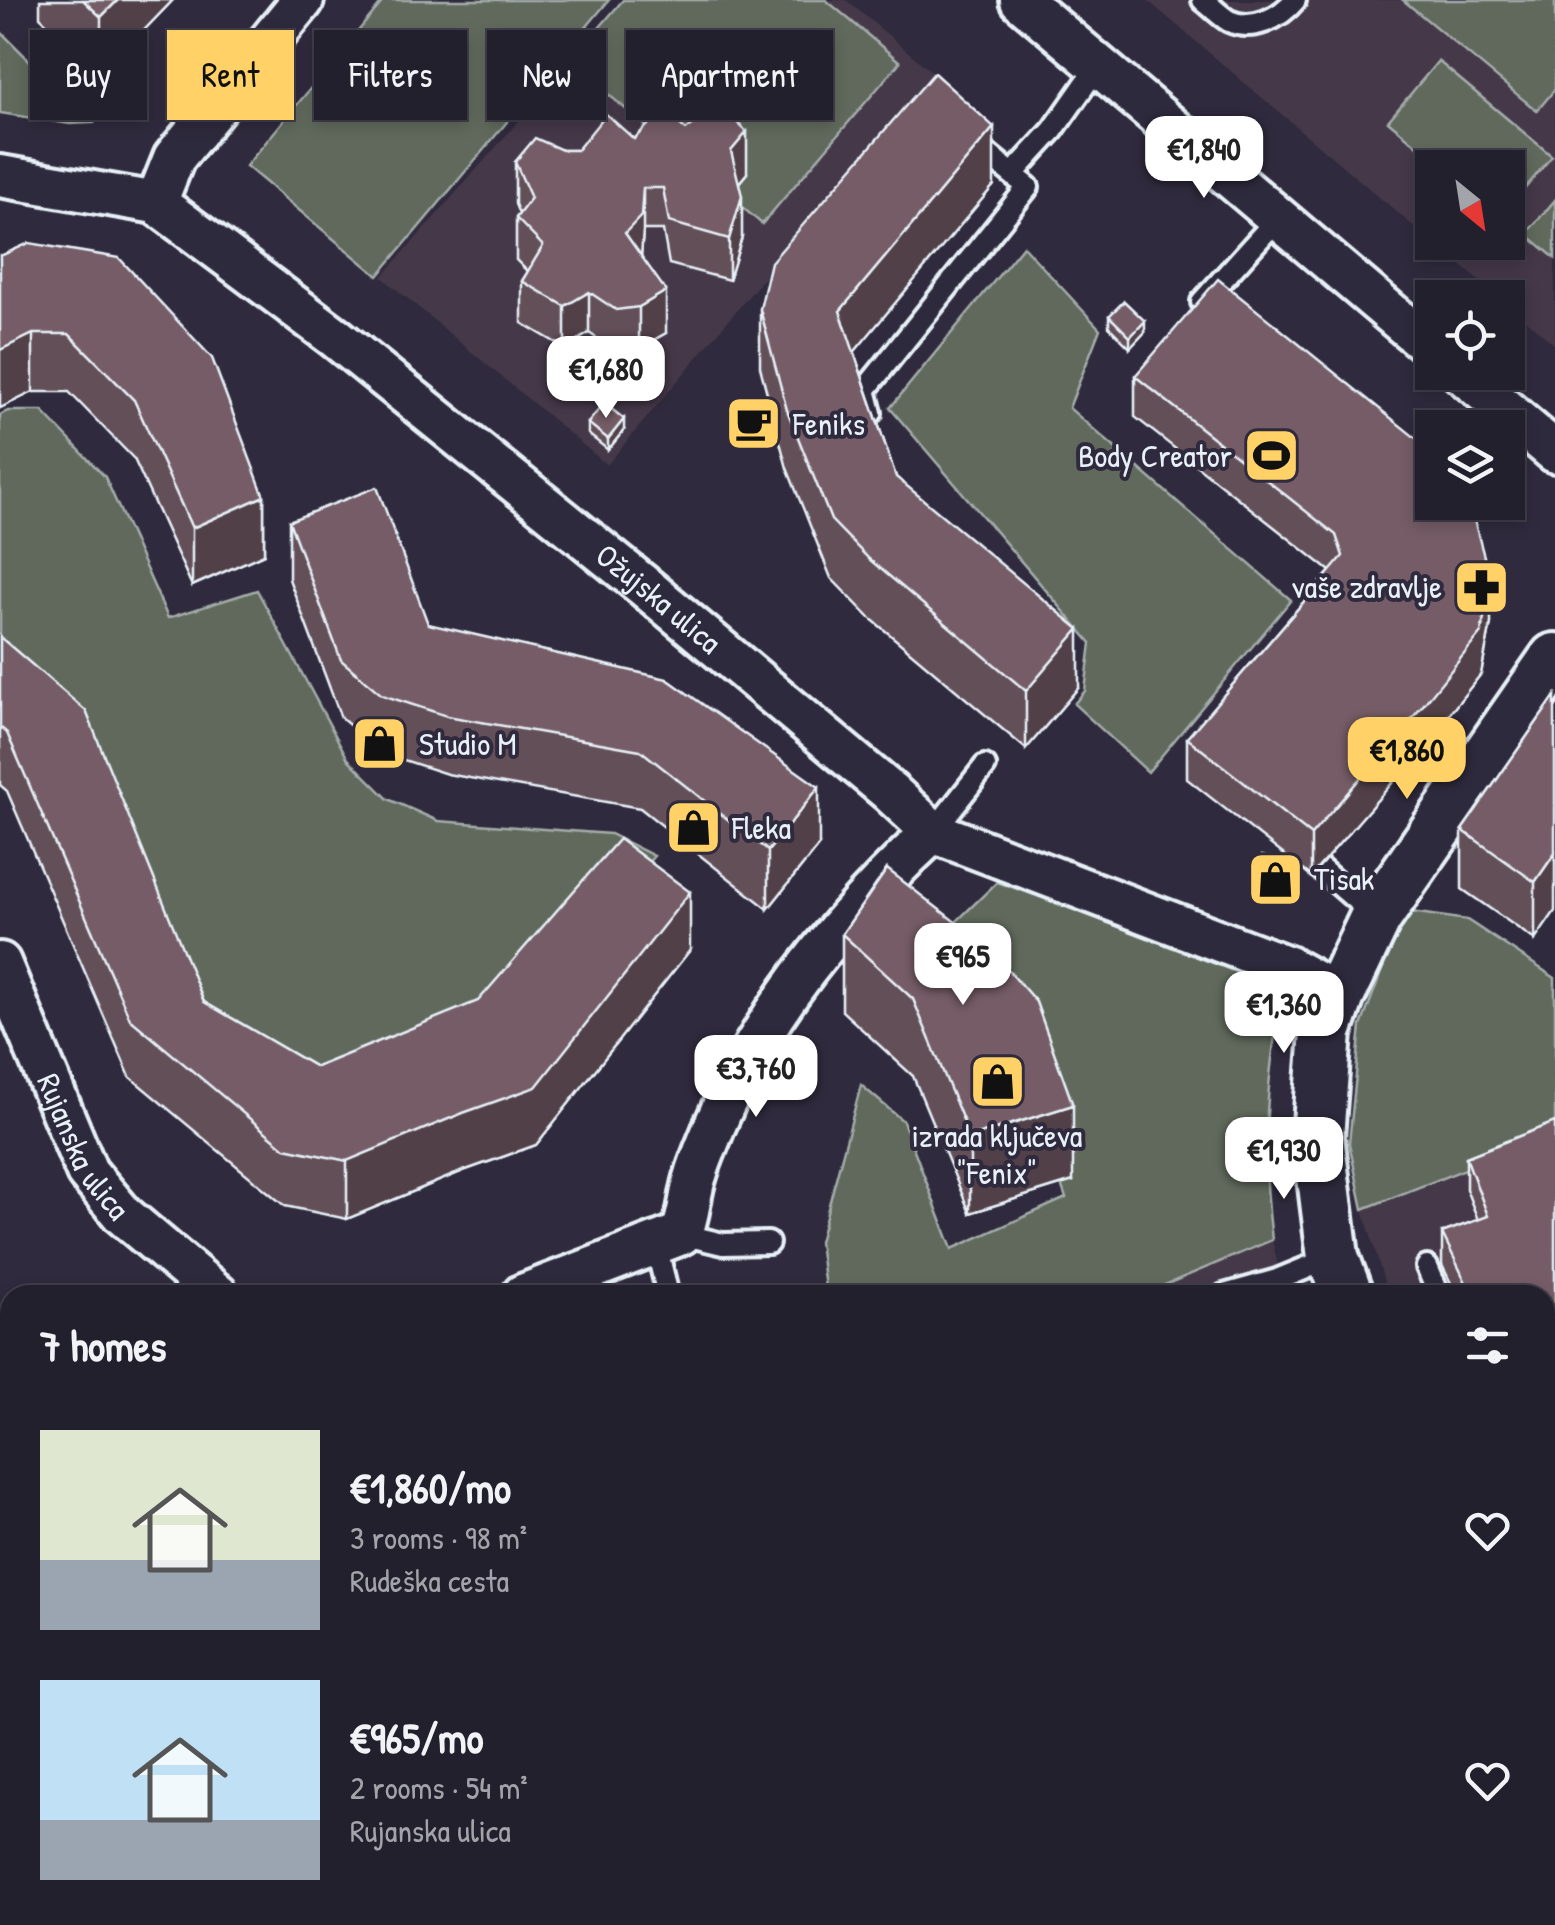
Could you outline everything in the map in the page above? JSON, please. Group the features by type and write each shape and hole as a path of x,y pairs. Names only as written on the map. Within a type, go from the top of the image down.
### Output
{"street":[{"path":"156,203 174,158 303,0"},
{"path":"1021,0 1415,334"},
{"name":"Ožujska ulica","path":"0,176 156,203 335,337 644,586 934,832 1288,966 1340,995"},
{"path":"1482,390 1555,452"},
{"path":"1340,1276 1318,1137 1326,1032 1376,917 1555,659"},
{"path":"550,1285 669,1239 689,1217 694,1178 735,1080 766,1026 835,933 884,877 934,832"},
{"name":"Rujanska ulica","path":"0,964 87,1172 123,1215 206,1285"}],"lane":[{"path":"1203,0 1230,21 1246,23 1267,22 1285,12 1295,0"},
{"path":"1020,166 1053,130 1098,66"},
{"path":"874,427 864,390 1028,187 960,131"},
{"path":"1187,319 1278,218"},
{"path":"934,832 985,766"},
{"path":"1291,843 1376,917"},
{"path":"668,1285 669,1239 768,1243"},
{"path":"1427,1267 1435,1285"},
{"path":"1289,1285 1340,1276"}],"shaded area":[{"path":"625,0 846,0 935,74 607,465 382,277 520,120 606,120 606,30 599,30"},
{"path":"1147,0 1555,0 1555,345 1525,319 1525,280 1479,280 1455,260 1525,260 1525,150 1415,150 1415,228"},
{"path":"1555,1134 1555,1285 1385,1285 1363,1209"},
{"path":"1272,1240 1283,1285 1165,1285"}],"green space":[{"path":"384,0 609,0 584,30 487,30 487,120 509,120 378,276 246,166 284,120 294,120 294,108 314,84 314,120 467,120 467,30 359,30"},
{"path":"623,0 826,0 900,62 762,224 639,120 833,120 833,30 626,30 626,109 606,92 606,30 597,30"},
{"path":"1403,0 1555,0 1555,89 1537,111"},
{"path":"0,31 30,61 30,118 0,113"},
{"path":"1438,61 1552,156 1525,189 1525,150 1423,150 1388,121"},
{"path":"45,120 93,123 70,124"},
{"path":"1555,200 1555,258 1526,234"},
{"path":"1023,246 1100,329 1069,408 1291,600 1148,772 1074,704 1085,691 1091,643 890,408"},
{"path":"8,411 42,411 105,477 168,618 257,590 348,759 388,799 438,821 610,834 654,856 478,1059 316,1125 204,1060 0,695 0,415"},
{"path":"997,882 1276,977 1267,1020 1277,1022 1266,1131 1272,1240 1165,1285 825,1285 819,1242 861,1085 903,1121 952,1249 1066,1198 1013,1048 916,961"},
{"path":"1404,911 1467,920 1555,978 1555,1134 1363,1209 1349,1143 1361,1026"}],"building":[{"path":"83,0 118,0 101,17"},
{"path":"934,73 994,127 840,311 896,477 1079,629 1026,691 869,559 831,520 787,410 760,309 771,262"},
{"path":"606,114 634,139 653,120 674,120 686,130 699,120 735,120 747,132 731,151 742,196 729,239 669,222 663,188 643,188 641,216 625,233 666,291 639,307 616,310 589,292 565,306 522,281 543,246 516,218 531,198 515,162 535,138 562,150 577,150 601,120 606,120"},
{"path":"29,243 119,258 212,358 264,496 192,528 134,400 69,334 33,334 0,350 0,256"},
{"path":"1218,279 1415,437 1415,520 1474,520 1491,582 1481,633 1311,835 1187,738 1343,556 1336,535 1135,376"},
{"path":"1124,301 1145,321 1130,337 1109,316"},
{"path":"604,403 624,419 608,439 588,423"},
{"path":"377,487 428,624 667,679 819,787 768,851 640,750 447,716 382,695 341,660 289,521"},
{"path":"0,637 86,711 204,1002 316,1067 478,1001 619,839 690,892 536,1087 347,1161 285,1148 130,1019 7,733 0,727"},
{"path":"1555,696 1555,853 1535,882 1462,830"},
{"path":"1262,856 1292,866 1286,881 1257,871"},
{"path":"887,869 989,948 1036,1002 1073,1105 970,1137 913,999 842,934"},
{"path":"1555,1122 1555,1285 1467,1285 1442,1233 1488,1216 1466,1157"}],"place":[{"name":"Feniks","path":"754,424"},
{"name":"Body Creator","path":"1271,456"},
{"name":"vaše zdravlje","path":"1481,587"},
{"name":"Studio M","path":"380,744"},
{"name":"Fleka","path":"693,828"},
{"name":"Tisak","path":"1275,879"},
{"name":"izrada ključeva \"Fenix\"","path":"997,1082"}]}
